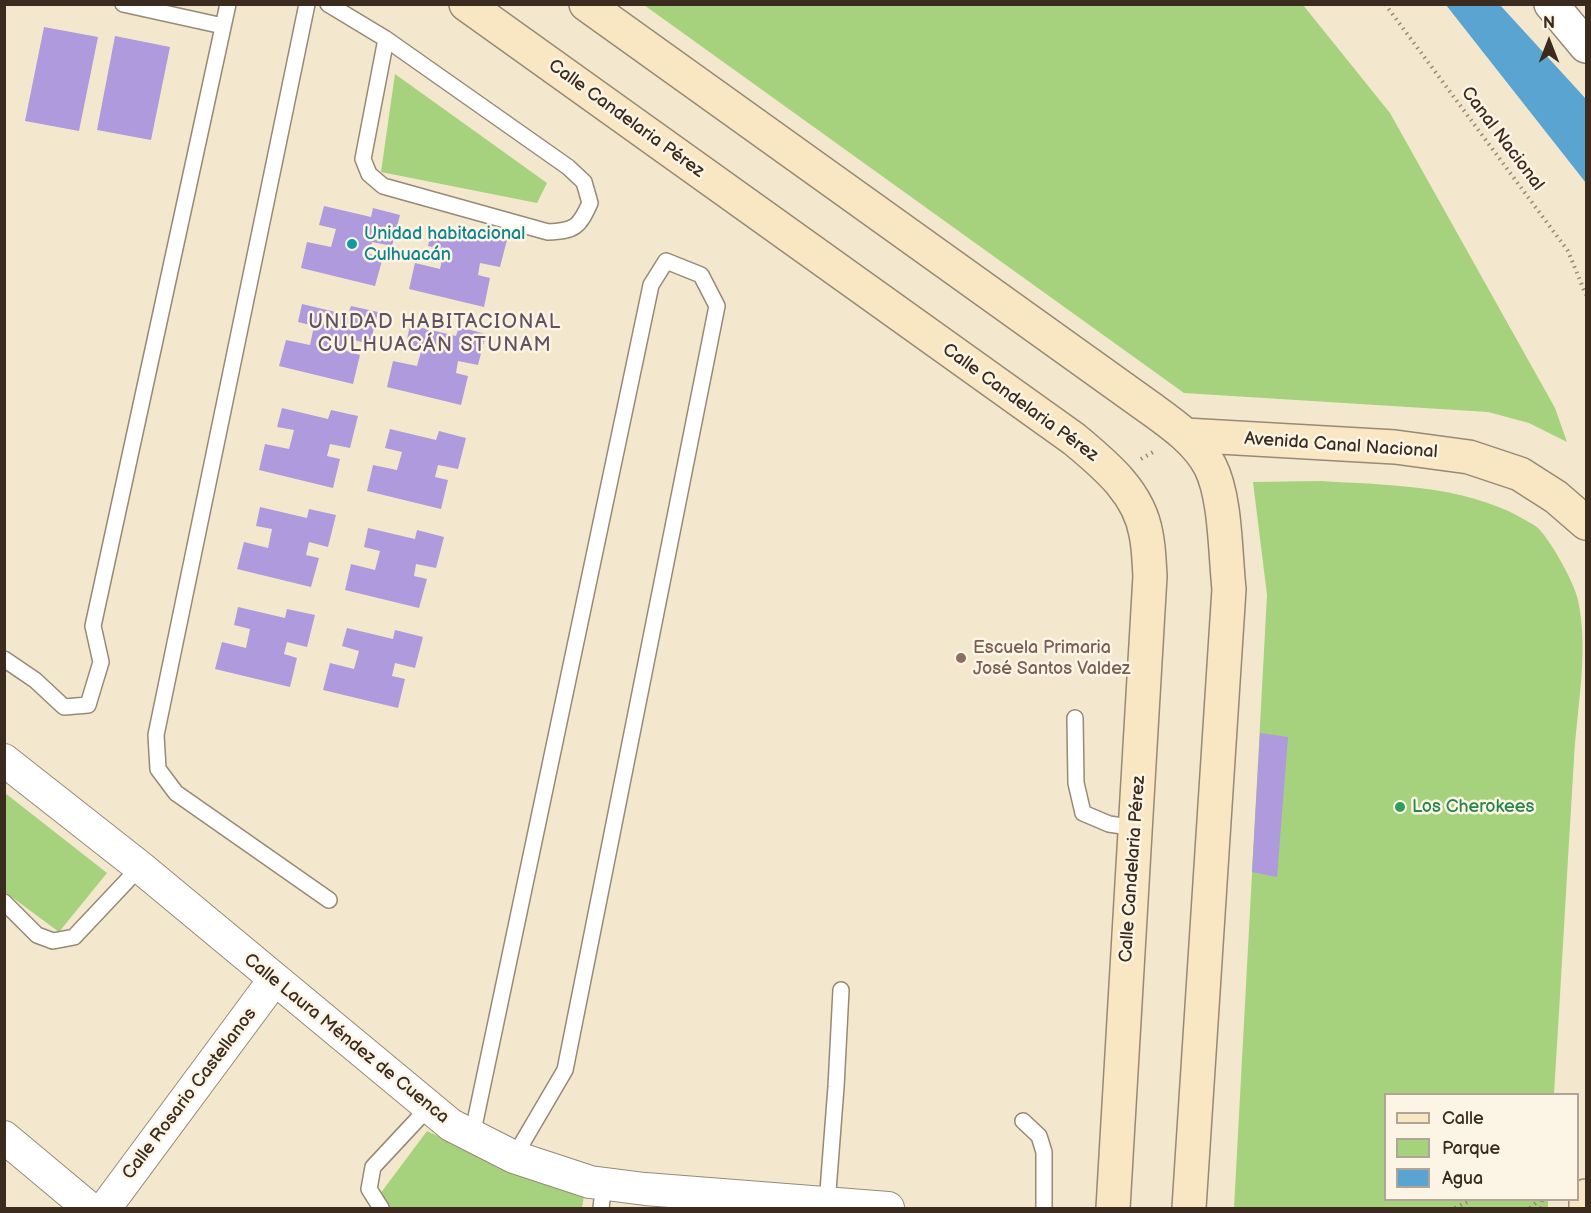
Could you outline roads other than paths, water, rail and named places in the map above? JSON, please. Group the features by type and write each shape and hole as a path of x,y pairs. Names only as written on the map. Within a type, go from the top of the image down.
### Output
{"main road":[{"name":"Calle Candelaria Pérez","path":"466,4 1074,439 1114,473 1135,502 1146,533 1150,576 1113,1209"},
{"path":"586,4 1185,435 1209,465 1221,494 1228,589 1189,1209"},
{"name":"Avenida Canal Nacional","path":"1185,435 1395,447 1469,457 1520,474 1556,496 1587,523"},
{"path":"1586,1209 1587,1196"}],"street":[{"path":"1558,8 1587,46"},
{"name":"Calle Laura Méndez de Cuenca","path":"4,760 140,867 451,1125 472,1136 514,1157 590,1182 602,1196 645,1190 888,1209"},
{"name":"Calle Rosario Castellanos","path":"105,1209 274,980"},
{"path":"4,1137 89,1209"}],"lane":[{"path":"123,4 223,26"},
{"path":"4,659 35,680 64,707 88,705 101,662 93,626 228,4"},
{"path":"307,4 156,735 158,769 176,793 329,900"},
{"path":"328,4 386,39 568,167 584,182 590,203 581,222 566,231 548,232 383,186 369,174 363,159 386,39"},
{"path":"472,1136 651,285 666,261 701,275 717,306 565,1070 514,1157"},
{"path":"1075,718 1076,783 1083,813 1109,824 1136,828"},
{"path":"4,902 37,935 53,941 74,937 140,867"},
{"path":"827,1203 841,990"},
{"path":"381,1209 369,1189 373,1167 429,1107"},
{"path":"1023,1121 1039,1136 1044,1152 1044,1209"}],"water":[{"path":"1446,5 1500,5 1586,99 1586,183"}],"place":[{"name":"Unidad habitacional Culhuacán","path":"352,244"},
{"name":"Escuela Primaria José Santos Valdez","path":"961,658"},
{"name":"Los Cherokees","path":"1400,807"}],"district":[{"name":"UNIDAD HABITACIONAL CULHUACÁN STUNAM","path":"435,334"}]}
